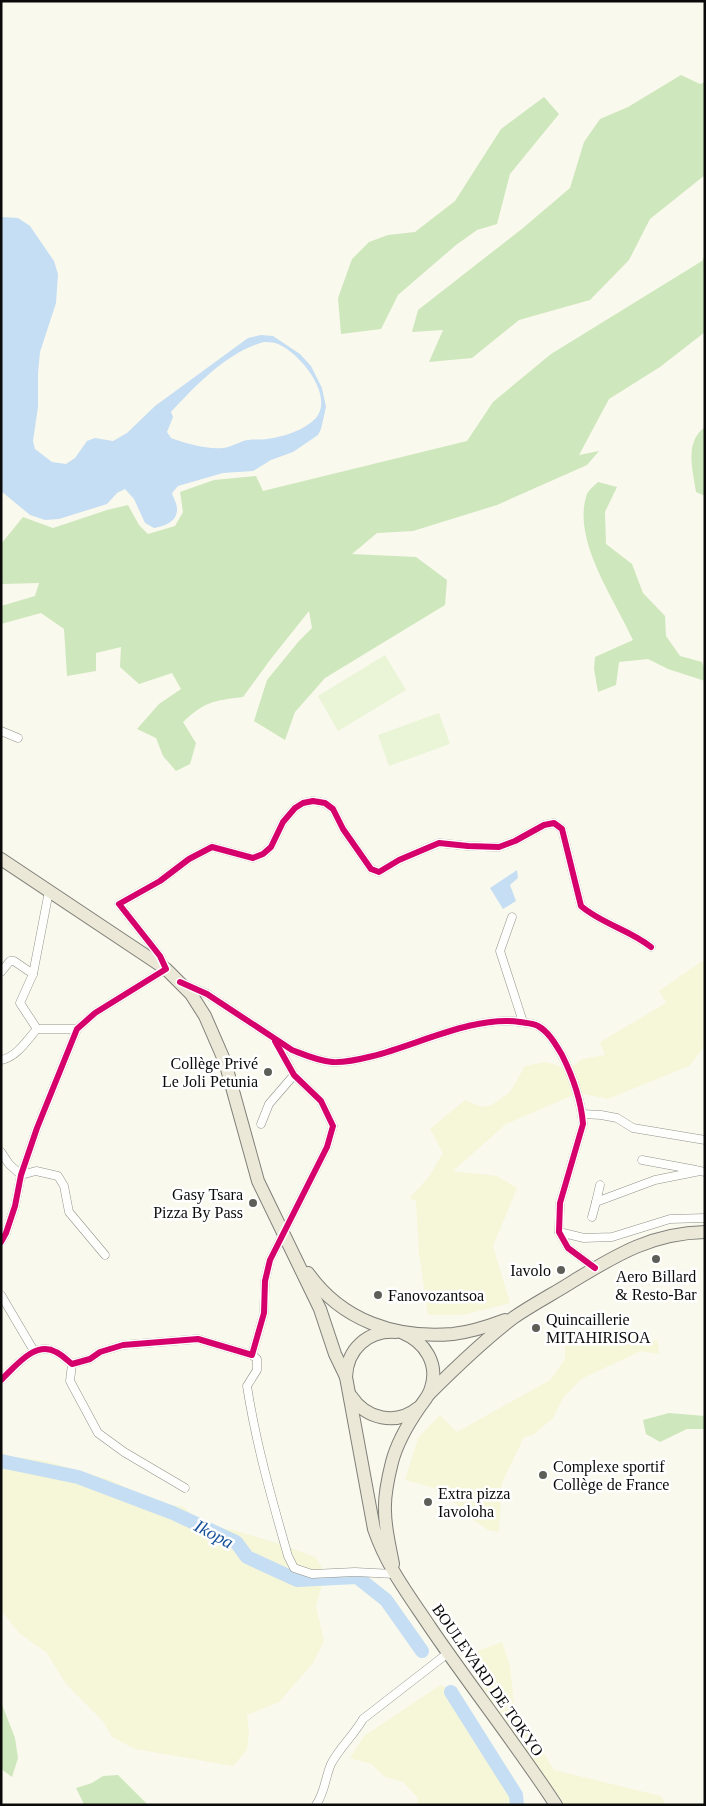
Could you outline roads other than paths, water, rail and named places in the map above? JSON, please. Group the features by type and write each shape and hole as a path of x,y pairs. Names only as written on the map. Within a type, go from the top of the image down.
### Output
{"main road":[{"path":"1,859 166,969 190,994 205,1016 225,1062 258,1180 320,1309 347,1383 360,1406 365,1411 379,1417 400,1417 420,1406"},
{"path":"394,1574 385,1511 387,1485 399,1443 429,1394 466,1358 515,1317 595,1268 627,1250 660,1237 691,1232 705,1232"},
{"path":"286,1240 313,1280 339,1305 361,1320 400,1332 420,1344 428,1354 433,1374 429,1394"},
{"path":"347,1383 350,1357 358,1345 376,1334 400,1332 454,1334 483,1328 515,1317"},
{"name":"BOULEVARD DE TOKYO","path":"347,1383 374,1529 382,1552 394,1574 448,1653 556,1805"}],"street":[{"path":"1,731 18,738"},
{"path":"1,1242 15,1206 21,1175 37,1128 77,1029 95,1013 166,969 160,956 119,904 160,881 189,859 212,847 253,858 263,854 271,847 283,822 295,808 303,803 313,801 325,803 333,809 343,829 371,869 379,872 399,860 439,843 499,847 515,841 544,825 554,823 562,829 582,906 605,922 638,936 651,947"},
{"path":"37,1029 20,1003 33,974 49,891"},
{"path":"512,917 500,951 523,1022"},
{"path":"1,972 10,961 14,961 33,974"},
{"path":"180,982 207,994 292,1050 333,1062 360,1059 398,1050 449,1031 485,1023 510,1020 538,1026 549,1035 569,1069 578,1093 582,1114 583,1124 581,1133 560,1204 559,1232 568,1248 595,1268"},
{"path":"1,1060 16,1052 37,1029 77,1029"},
{"path":"252,1355 264,1313 265,1281 270,1260 286,1240 327,1147 333,1126 321,1101 294,1075 274,1039"},
{"path":"261,1124 269,1104 294,1075"},
{"path":"582,1114 617,1118 634,1128 705,1140"},
{"path":"1,1152 9,1164 21,1175"},
{"path":"642,1160 703,1172"},
{"path":"21,1175 36,1171 58,1176 64,1186 69,1212 104,1255"},
{"path":"596,1202 655,1180 703,1172"},
{"path":"592,1217 600,1185"},
{"path":"559,1232 584,1238 612,1237 670,1219 705,1218"},
{"path":"1,1295 34,1351"},
{"path":"72,1364 90,1359 100,1352 123,1345 198,1338 252,1355 257,1359 257,1370 247,1386 264,1473 288,1556 294,1568 312,1574 355,1572 394,1574"},
{"path":"1,1380 34,1351 46,1348 56,1352 72,1364"},
{"path":"72,1364 70,1381 98,1433 124,1452 185,1488"},
{"path":"316,1805 322,1796 331,1765 348,1738 356,1732 363,1719 448,1653"}],"water":[{"path":"1,217 18,218 30,226 54,261 58,274 56,303 40,352 38,407 33,441 35,449 52,462 66,464 75,458 87,441 95,438 113,441 127,433 155,406 248,338 261,335 273,336 300,354 311,366 322,388 326,407 318,435 293,452 271,460 253,471 223,473 178,486 172,493 177,506 177,513 170,523 162,526 154,528 145,523 134,499 125,489 117,493 107,504 59,519 45,520 30,515 1,491","holes":["265,342 275,343 284,347 294,354 311,374 321,398 321,408 316,418 306,426 287,435 245,441 223,448 204,447 171,438 167,432 173,417 171,412 191,391 225,361 238,353"]},
{"path":"517,870 518,878 510,885 516,901 503,909 490,888"}],"waterway":[{"name":"Ikopa","path":"1,1461 78,1477 173,1513 236,1542 247,1557 297,1580 357,1577 386,1600 422,1651"},
{"name":"Ikopa","path":"451,1692 516,1795 517,1805"}],"place":[{"name":"Collège Privé Le Joli Petunia","path":"268,1072"},
{"name":"Gasy Tsara Pizza By Pass","path":"253,1203"},
{"name":"Aero Billard & Resto-Bar","path":"656,1259"},
{"name":"Iavolo","path":"561,1270"},
{"name":"Fanovozantsoa","path":"378,1295"},
{"name":"Quincaillerie MITAHIRISOA","path":"536,1328"},
{"name":"Complexe sportif Collège de France","path":"543,1475"},
{"name":"Extra pizza Iavoloha","path":"428,1502"}]}
